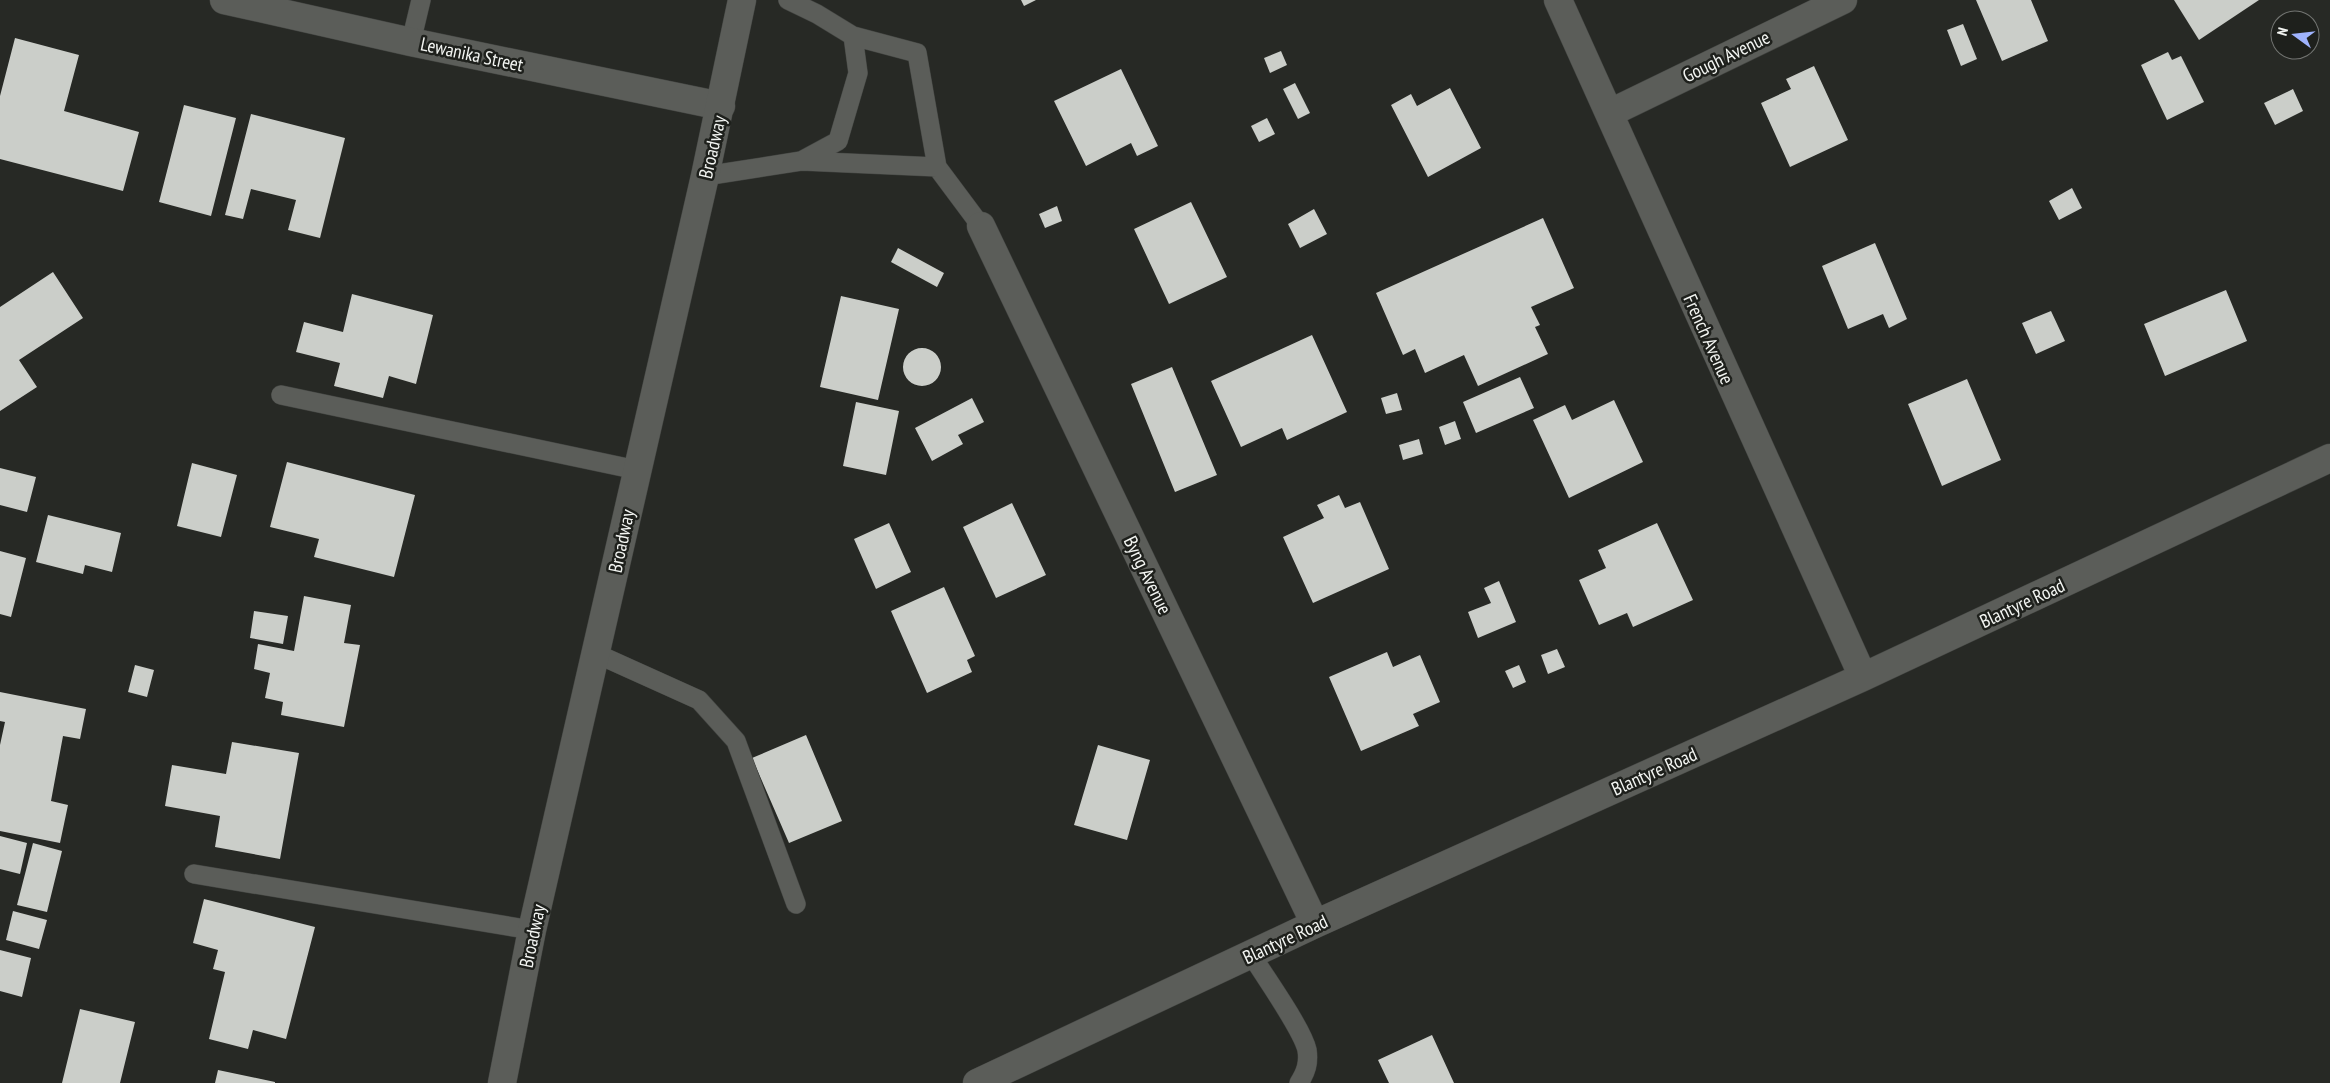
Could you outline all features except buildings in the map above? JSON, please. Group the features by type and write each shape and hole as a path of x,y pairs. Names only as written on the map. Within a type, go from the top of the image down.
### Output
{"street":[{"name":"Lewanika Street","path":"224,0 411,42 721,106"},
{"name":"Broadway","path":"502,1083 532,930 597,654 636,470 721,106 742,0"},
{"name":"French Avenue","path":"1558,0 1610,113 1698,315 1863,677"},
{"name":"Gough Avenue","path":"1610,113 1843,0"},
{"name":"Byng Avenue","path":"981,226 1316,924"},
{"name":"Blantyre Road","path":"977,1083 1316,924 1863,677 2330,458"}],"lane":[{"path":"411,42 421,0"},
{"path":"788,0 817,14 853,36 917,53 937,167 981,226"},
{"path":"800,161 838,142 858,73 853,36"},
{"path":"705,176 800,161 937,167"},
{"path":"281,395 636,470"},
{"path":"597,654 699,700 736,741 796,904"},
{"path":"194,874 532,930"},
{"path":"1251,954 1300,1033 1307,1049 1307,1071 1299,1083"}]}
